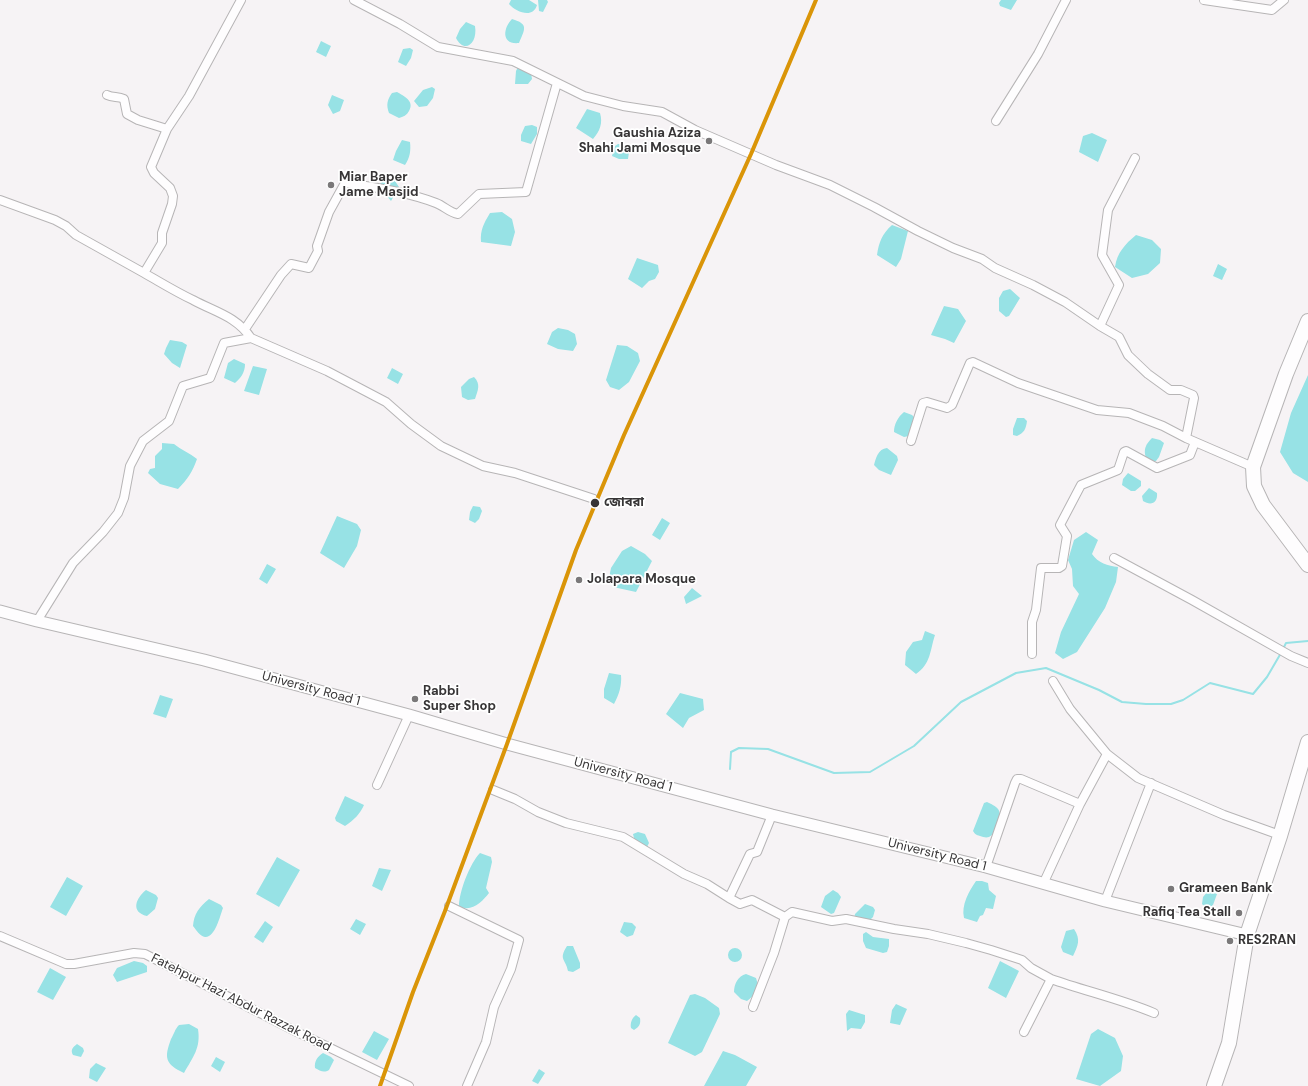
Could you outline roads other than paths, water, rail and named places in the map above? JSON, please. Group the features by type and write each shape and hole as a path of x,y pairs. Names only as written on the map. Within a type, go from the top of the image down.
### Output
{"highway":[{"path":"1308,321 1286,374 1253,467 1254,486 1263,505 1308,564"},
{"path":"1308,338 1275,428 1261,474 1264,488 1268,497 1308,550"},
{"path":"1214,1086 1229,1043 1247,935 1280,836 1308,742"},
{"path":"1220,1086 1238,1025 1243,1002 1247,965 1253,937 1308,764"}],"main road":[{"name":"University Road 1","path":"0,611 204,660 409,715 506,744 772,815 986,867 1044,882 1105,901 1247,935"}],"street":[{"path":"144,273 162,243 162,233 172,204 173,196 170,188 154,173 151,167 167,129 193,90 241,0"},
{"path":"354,0 400,24 438,47 513,61 584,96 623,106 662,112 702,133 776,165 830,185 953,248 982,258 995,268 1033,285 1065,302 1119,337 1128,354 1148,374 1170,390 1181,390 1193,395 1194,398 1186,438"},
{"path":"996,121 1038,54 1066,0"},
{"path":"1204,0 1272,10 1284,0"},
{"path":"245,329 281,274 291,264 309,268 318,252 317,246 330,212 345,183 411,195 437,203 458,214 479,194 526,192 557,83"},
{"path":"107,95 110,97 120,97 124,99 127,114 138,120 167,129"},
{"path":"1100,326 1119,285 1102,255 1108,210 1135,158"},
{"path":"0,200 55,220 66,226 76,235 144,273 193,300 232,318 245,329 251,338"},
{"path":"37,621 73,563 103,532 118,513 124,498 130,466 143,441 169,421 183,386 210,378 224,343 251,338 306,361 386,402 411,424 441,446 476,463 515,473 594,499"},
{"path":"911,441 923,403 927,402 947,408 952,405 970,363 973,362 1018,384 1097,410 1129,413 1163,426 1186,438 1253,467"},
{"path":"1032,654 1032,622 1036,610 1041,568 1060,568 1062,566 1067,536 1060,525 1081,485 1118,470 1126,450 1157,468 1190,455 1195,442"},
{"path":"1114,558 1291,656 1308,663"},
{"path":"1053,682 1070,709 1107,754 1138,778 1224,815 1277,834"},
{"path":"377,785 409,715"},
{"path":"1044,882 1080,804 1107,754"},
{"path":"986,867 1017,779 1021,779 1080,804"},
{"path":"1105,901 1151,783"},
{"path":"493,790 515,799 538,812 566,823 623,837 684,874 707,884 740,904 752,900 785,917"},
{"path":"729,898 750,854 758,852 772,815"},
{"path":"449,906 519,940 511,969 494,1007 486,1042 467,1086"},
{"path":"753,1007 774,953 785,917 792,912 832,921 846,918 894,929 928,934 991,950 1022,960 1031,968 1051,979 1134,1005 1154,1013"},
{"name":"Fatehpur Hazi Abdur Razzak Road","path":"0,936 66,964 74,964 134,953 145,954 295,1031 409,1086"},
{"path":"1024,1032 1051,979"}],"water":[{"path":"511,0 529,0 537,5 532,12 524,13 516,10 509,4"},
{"path":"538,0 547,0 548,2 543,12 539,11"},
{"path":"1001,0 1017,0 1011,10 1000,6 999,3"},
{"path":"512,19 521,23 524,28 519,43 509,41 505,35 507,27"},
{"path":"466,22 475,26 475,32 472,42 470,45 466,46 459,43 456,38 460,29"},
{"path":"321,41 331,46 326,57 316,52"},
{"path":"410,48 413,50 411,58 406,66 398,62 403,49"},
{"path":"518,67 531,73 532,79 528,84 515,84 516,71"},
{"path":"432,87 435,89 433,98 427,106 419,107 414,101 423,90"},
{"path":"397,92 408,99 411,104 407,114 399,118 389,113 388,107 388,100 390,96 392,93"},
{"path":"332,95 344,100 340,111 333,114 328,105"},
{"path":"587,109 600,113 601,117 600,127 593,139 576,128"},
{"path":"532,125 537,127 537,134 531,144 521,141 521,135 525,126"},
{"path":"1092,133 1107,140 1098,162 1079,152 1083,136"},
{"path":"402,140 410,142 410,154 405,165 393,160"},
{"path":"618,144 627,145 629,152 628,159 619,159 612,156 615,146"},
{"path":"391,175 399,187 391,201 382,190 380,184 384,179"},
{"path":"502,212 512,219 515,232 511,246 481,242 483,227 490,213"},
{"path":"892,225 908,231 901,259 896,267 877,255 882,238"},
{"path":"1136,235 1152,240 1161,249 1160,263 1148,274 1132,278 1115,267 1122,249"},
{"path":"637,258 658,265 659,272 655,279 649,281 642,288 628,279"},
{"path":"1218,264 1227,269 1222,280 1213,276"},
{"path":"1010,289 1020,298 1009,316 1006,317 999,311 999,298 1003,291"},
{"path":"944,306 958,309 966,321 954,343 931,335"},
{"path":"558,328 568,330 575,334 577,344 573,351 558,349 547,344 552,332"},
{"path":"170,340 182,342 187,345 180,368 172,363 164,354"},
{"path":"617,345 627,346 638,353 640,361 629,382 619,390 610,387 606,380"},
{"path":"234,359 245,364 242,375 235,383 224,378 228,363"},
{"path":"253,366 267,369 259,395 244,391"},
{"path":"392,368 403,374 398,384 387,378"},
{"path":"1308,375 1308,482 1293,473 1280,452 1291,413"},
{"path":"474,377 478,382 478,390 475,399 468,400 462,397 461,387 469,379"},
{"path":"904,412 915,418 909,436 904,437 894,432 897,421"},
{"path":"1017,418 1024,418 1027,421 1024,430 1017,436 1013,435 1013,429"},
{"path":"1152,438 1160,440 1164,443 1159,457 1154,462 1146,458 1145,452 1147,445"},
{"path":"162,443 174,444 197,459 189,475 178,489 160,484 148,473 150,469 155,468 155,456 162,449"},
{"path":"887,448 897,456 898,460 891,475 879,470 874,465 879,452"},
{"path":"1128,473 1141,481 1141,486 1135,491 1131,491 1122,485 1123,479"},
{"path":"1149,488 1157,493 1156,499 1153,503 1146,503 1143,501 1142,496"},
{"path":"473,506 480,507 482,511 479,519 475,523 469,520 470,512"},
{"path":"337,516 357,524 361,530 357,546 344,568 320,553"},
{"path":"662,518 670,523 660,540 652,535"},
{"path":"1086,532 1098,540 1092,554 1094,557 1104,564 1118,567 1116,582 1105,608 1077,652 1063,659 1055,653 1061,632 1079,594 1073,586 1072,569 1068,560 1074,540"},
{"path":"631,546 645,554 652,561 636,592 613,587 609,578 611,568 622,551"},
{"path":"267,564 276,569 267,584 259,579"},
{"path":"692,588 702,596 686,604 684,597"},
{"path":"925,631 935,635 925,666 916,674 905,665 906,652 913,642 922,640"},
{"path":"609,673 621,675 620,690 614,704 604,698 604,689"},
{"path":"680,693 703,699 704,710 689,718 683,728 666,714"},
{"path":"160,695 173,699 166,718 153,714"},
{"path":"345,796 364,805 356,817 345,826 336,821 335,818"},
{"path":"987,802 997,808 1000,815 994,832 989,837 977,835 973,831 984,803"},
{"path":"638,832 645,834 649,843 647,847 635,842 633,834"},
{"path":"480,853 491,857 492,862 486,888 489,893 476,906 463,908 459,906 459,900 463,886 472,864"},
{"path":"277,857 300,870 279,907 256,894"},
{"path":"379,868 391,870 382,891 372,886"},
{"path":"67,877 83,886 66,916 50,907"},
{"path":"976,881 988,883 989,890 996,896 993,909 986,908 983,915 980,916 977,922 964,918 963,913 966,898"},
{"path":"146,890 156,895 158,898 155,909 147,916 138,911 136,904 142,893"},
{"path":"833,890 841,897 834,913 831,914 821,907 825,896"},
{"path":"1208,891 1217,894 1213,905 1209,908 1202,904 1203,897"},
{"path":"209,899 221,905 223,908 219,921 212,934 205,937 193,926 198,911"},
{"path":"865,904 873,907 875,910 873,917 870,920 854,919 855,914"},
{"path":"356,919 366,924 360,935 350,929"},
{"path":"265,921 273,927 263,943 254,937"},
{"path":"624,922 632,923 636,927 633,935 627,937 620,932"},
{"path":"1074,929 1078,936 1078,942 1073,956 1063,952 1061,947 1066,931"},
{"path":"866,932 873,937 889,939 887,952 883,953 866,948 863,941 863,934"},
{"path":"567,946 573,946 580,963 580,968 573,972 568,971 563,959 563,954"},
{"path":"735,948 740,950 742,955 740,960 735,962 730,960 728,955 730,950"},
{"path":"134,961 143,963 147,966 147,972 117,982 113,975 117,968"},
{"path":"1000,961 1019,971 1006,998 988,988"},
{"path":"50,968 66,977 53,1000 37,992"},
{"path":"746,974 756,978 757,982 757,988 754,994 747,1001 741,999 734,992 737,981"},
{"path":"695,994 705,998 719,1008 720,1014 702,1052 695,1056 668,1043 690,995"},
{"path":"896,1004 907,1009 900,1025 890,1023 892,1010"},
{"path":"849,1010 865,1015 865,1022 861,1029 851,1028 847,1031 846,1014"},
{"path":"636,1015 640,1018 640,1024 634,1030 631,1028 631,1024 632,1019"},
{"path":"189,1024 198,1029 199,1036 196,1052 184,1073 173,1067 168,1060 167,1051 171,1039 179,1025"},
{"path":"1098,1029 1115,1038 1123,1056 1121,1071 1100,1086 1076,1079 1091,1034"},
{"path":"374,1031 389,1039 377,1060 362,1052"},
{"path":"77,1044 83,1048 84,1051 81,1057 73,1055 72,1053 72,1049"},
{"path":"723,1051 735,1055 757,1067 746,1086 704,1086"},
{"path":"323,1053 334,1060 329,1070 320,1071 315,1068 315,1063"},
{"path":"216,1057 225,1062 220,1072 211,1066"},
{"path":"96,1063 106,1068 97,1082 89,1078 90,1069"},
{"path":"539,1069 545,1073 538,1084 532,1081"}],"waterway":[{"path":"1283,649 1286,643 1308,641"},
{"path":"730,769 731,752 739,748 768,749 834,773 870,772 914,746 961,702 1016,673 1046,668 1099,690 1122,702 1171,704 1183,700 1210,683 1253,694 1267,677 1281,653"}],"place":[{"name":"Gaushia Aziza Shahi Jami Mosque","path":"709,141"},
{"name":"Miar Baper Jame Masjid","path":"331,185"},
{"name":"জোবরা","path":"595,503"},
{"name":"Jolapara Mosque","path":"579,580"},
{"name":"Rabbi Super Shop","path":"415,699"},
{"name":"Grameen Bank","path":"1171,889"},
{"name":"Rafiq Tea Stall","path":"1239,913"},
{"name":"RES2RAN","path":"1230,941"}]}
